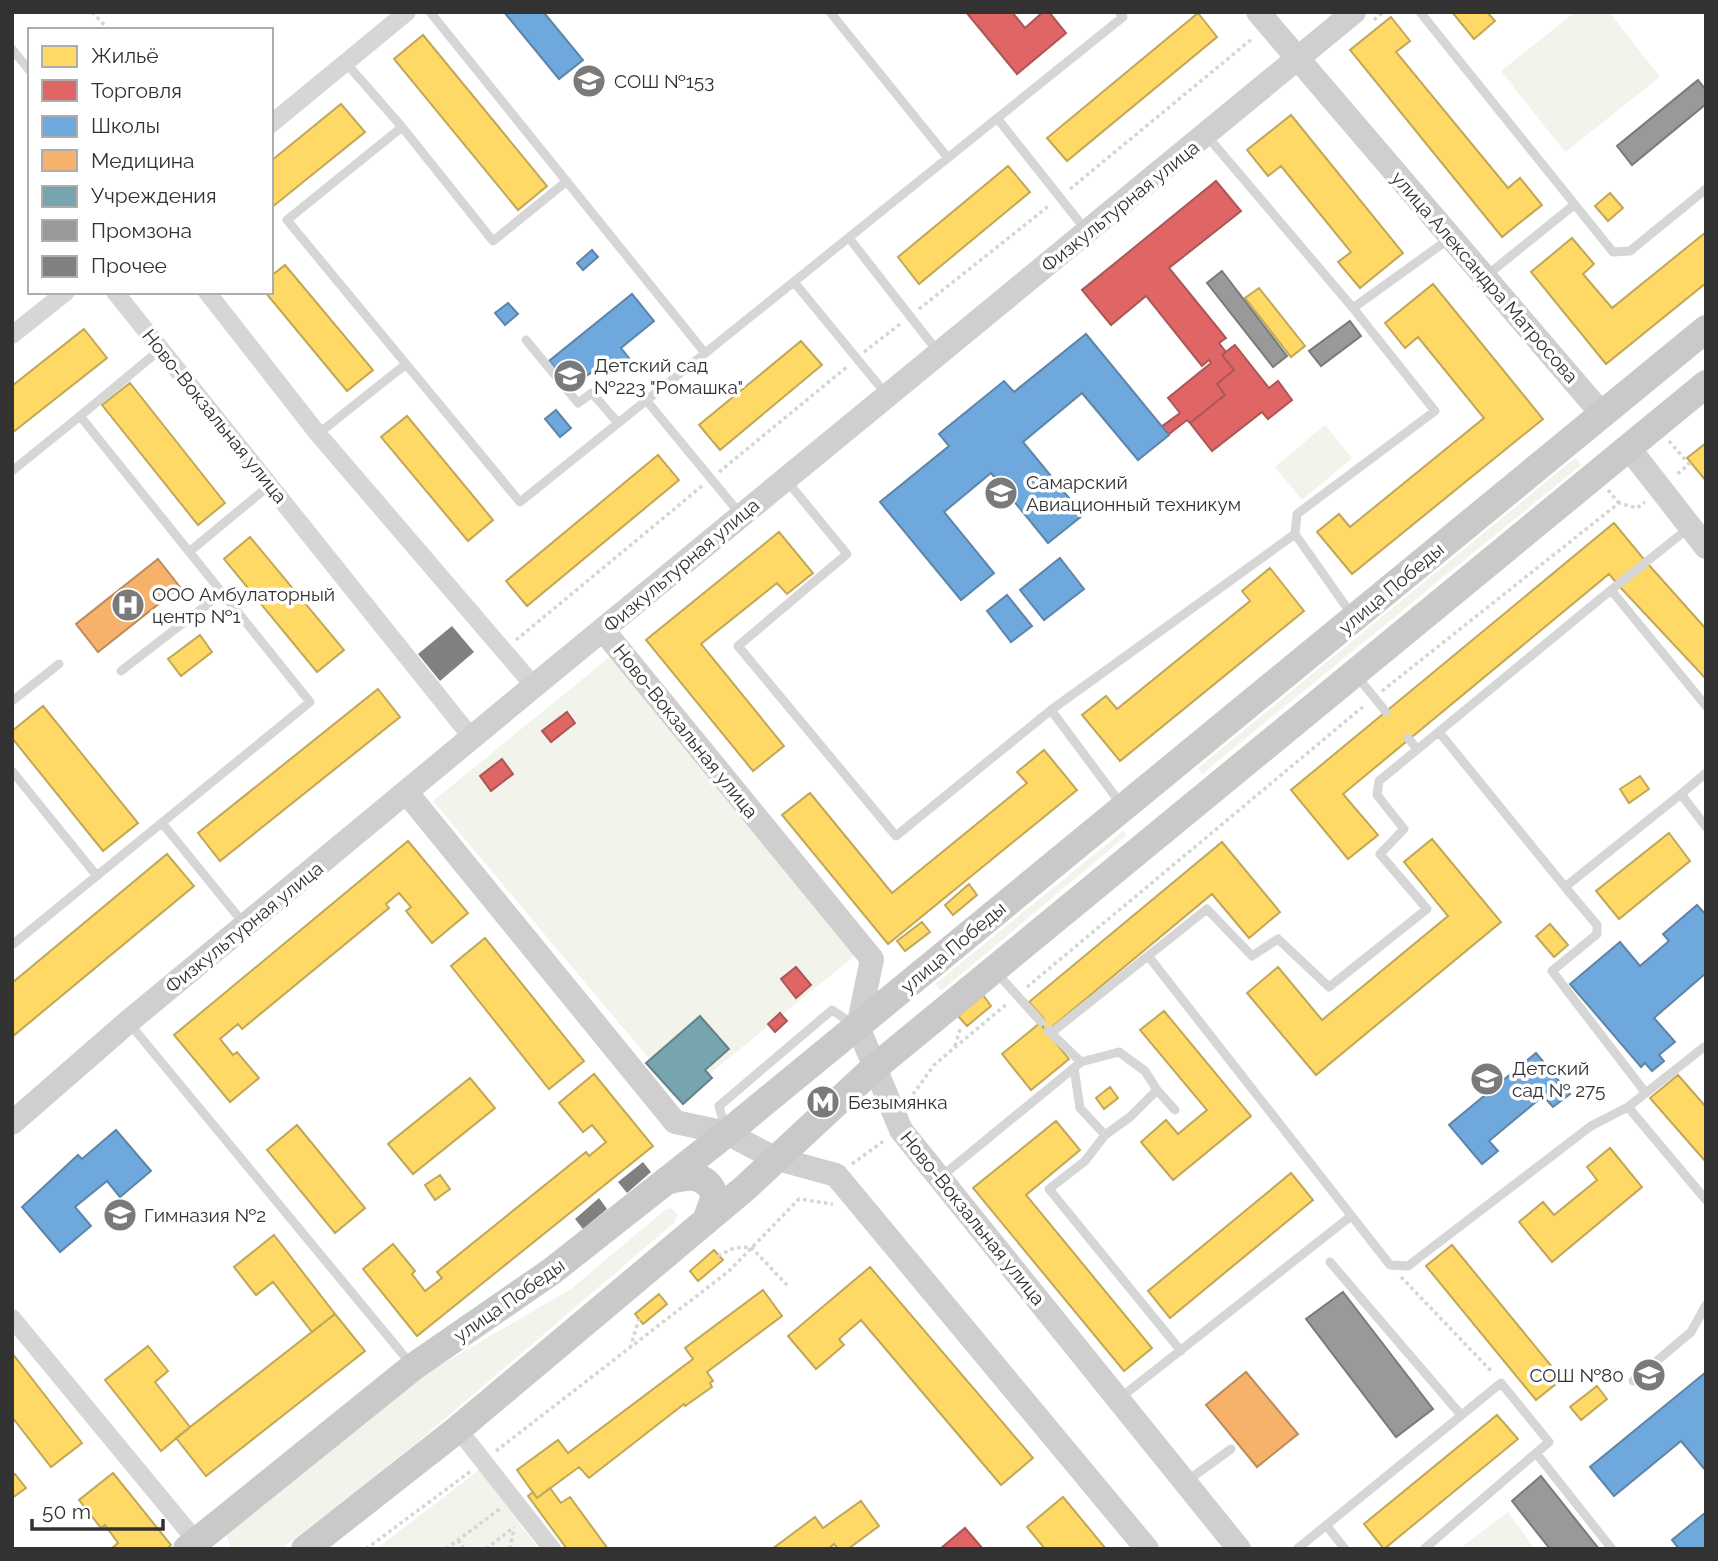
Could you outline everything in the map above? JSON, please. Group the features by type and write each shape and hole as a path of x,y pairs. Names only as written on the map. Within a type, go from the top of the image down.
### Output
{"main road":[{"name":"улица Победы","path":"195,1546 413,1367 552,1271 727,1133 1706,329"},
{"path":"306,1549 458,1429 706,1221 873,1069 993,969 1706,384"},
{"name":"улица Александра Матросова","path":"1602,414 1628,447"},
{"path":"1182,759 1176,772 1180,791 1188,795 1210,791"},
{"path":"1123,806 1140,806 1151,814 1156,825 1151,839"},
{"path":"667,1181 685,1176 700,1177 711,1184 715,1196 706,1221"}],"street":[{"path":"273,122 407,12"},
{"name":"Физкультурная улица","path":"19,1113 785,478 1207,136 1354,12"},
{"name":"улица Александра Матросова","path":"1263,19 1296,60 1453,236 1602,414"},
{"path":"12,335 63,294"},
{"name":"Ново-Вокзальная улица","path":"117,294 472,738"},
{"path":"209,294 318,434 534,686"},
{"name":"улица Александра Матросова","path":"1628,447 1706,547"},
{"name":"Ново-Вокзальная улица","path":"603,630 872,959 858,1027 873,1069 901,1130 1239,1549"},
{"path":"407,793 675,1122 727,1133 774,1158 836,1175 1147,1549"},
{"path":"12,1318 195,1546"},
{"path":"458,1429 552,1549"}],"lane":[{"path":"430,12 705,353"},
{"path":"830,12 948,158"},
{"path":"402,127 287,220 520,502 1123,18 1119,12"},
{"path":"1420,12 1613,253 1630,251 1706,189"},
{"path":"12,49 28,69"},
{"path":"346,63 402,127 493,241 567,181"},
{"path":"997,118 1088,232"},
{"path":"1207,136 1353,308 1435,411 1297,514 1294,534 1354,618"},
{"path":"1486,276 1574,205"},
{"path":"1353,308 1453,236"},
{"path":"849,238 939,353"},
{"path":"794,282 887,396"},
{"path":"526,340 578,403 592,393 618,423"},
{"path":"12,471 161,349"},
{"path":"318,434 406,364"},
{"path":"646,400 741,515"},
{"path":"12,945 310,702 80,416"},
{"path":"785,478 847,554 737,646 896,836 1051,710 1294,534"},
{"path":"189,552 270,485"},
{"path":"1105,1135 1080,1108 1078,1065 1050,1031 1149,957 1207,909 1252,956 1278,939 1329,987 1427,909 1380,854 1404,829 1377,795 1379,781 1690,527"},
{"path":"1611,590 1706,706"},
{"path":"121,671 222,593"},
{"path":"12,701 59,664"},
{"path":"1355,674 1386,712"},
{"path":"1051,710 1123,806"},
{"path":"1439,732 1597,925 1597,934 1552,971 1645,1092"},
{"path":"1408,738 1418,749"},
{"path":"12,771 97,876"},
{"path":"1565,887 1706,773"},
{"path":"1681,794 1706,827"},
{"path":"162,823 245,925"},
{"path":"1149,957 1390,1265 1408,1266 1591,1126 1628,1107 1704,1047"},
{"path":"993,969 1041,1022"},
{"path":"128,1022 413,1367"},
{"path":"939,1178 1078,1065 1119,1052 1145,1071 1175,1110"},
{"path":"1157,1090 1130,1117 1105,1135 1085,1161 1049,1189 1181,1351"},
{"path":"1628,1107 1706,1200"},
{"path":"1119,1399 1351,1216"},
{"path":"1330,1262 1461,1415"},
{"path":"1633,1381 1691,1332 1706,1305"},
{"path":"1297,1549 1501,1382 1549,1441 1424,1549"},
{"path":"1186,1482 1231,1449"},
{"path":"1536,1453 1612,1549"},
{"path":"1326,1525 1345,1549"}],"path":[{"path":"92,12 106,28"},
{"path":"504,650 856,358 1060,197 1263,19"},
{"path":"807,1200 836,1175 912,1120 909,1101 934,1065 1374,697 1619,503 1637,508 1661,489"},
{"path":"955,1048 963,1021"},
{"path":"366,1549 729,1271 799,1199 832,1203 841,1210"},
{"path":"718,1256 734,1248 751,1248 787,1285"},
{"path":"1390,1265 1501,1382"},
{"path":"629,1350 639,1319"},
{"path":"446,1549 503,1507"},
{"path":"486,1549 515,1527 510,1549"},
{"path":"458,1540 464,1549"}],"shaded area":[{"path":"1575,12 1609,12 1660,77 1565,152 1501,71"},
{"path":"1325,425 1352,458 1302,500 1275,467"},
{"path":"1575,458 1581,465 1202,774 1198,768"},
{"path":"612,655 857,954 681,1097 433,801"},
{"path":"1123,831 1127,835 941,991 935,984"},
{"path":"671,1208 677,1214 675,1222 414,1445 281,1549 232,1549 226,1534 427,1373 571,1289 666,1209"},
{"path":"479,1470 539,1549 376,1549"},
{"path":"1508,1512 1535,1549 1459,1549"}],"building: Жильё":[{"path":"1452,12 1487,12 1495,21 1474,39"},
{"path":"1198,13 1217,37 1067,161 1047,138"},
{"path":"1391,17 1410,41 1396,52 1508,188 1520,178 1542,205 1502,237 1350,50"},
{"path":"423,35 547,186 518,210 394,59"},
{"path":"341,104 365,132 273,206 273,159"},
{"path":"1291,115 1403,253 1360,288 1338,262 1351,252 1281,166 1268,176 1247,150"},
{"path":"1008,166 1030,192 919,284 898,257"},
{"path":"1610,193 1623,208 1608,221 1595,206"},
{"path":"1706,232 1706,283 1606,364 1531,272 1572,238 1594,264 1583,274 1612,308"},
{"path":"285,265 373,370 347,391 267,294 273,294 273,274"},
{"path":"1433,284 1543,419 1352,574 1317,532 1339,514 1350,527 1484,418 1418,337 1405,348 1385,323"},
{"path":"1259,288 1305,346 1291,357 1245,298"},
{"path":"84,329 107,358 12,433 12,386"},
{"path":"801,341 822,365 720,450 699,425"},
{"path":"130,383 225,503 198,525 102,405"},
{"path":"407,416 493,520 468,541 381,437"},
{"path":"1706,443 1706,481 1687,458"},
{"path":"658,455 679,480 527,606 506,581"},
{"path":"1614,523 1648,564 1620,587 1609,574 1343,794 1378,835 1348,859 1291,790"},
{"path":"779,532 813,573 787,594 777,583 701,644 784,746 753,771 646,640"},
{"path":"250,537 344,650 317,672 224,559"},
{"path":"1648,564 1706,629 1706,679 1620,587"},
{"path":"1270,568 1304,611 1120,761 1082,715 1106,696 1117,709 1250,601 1242,591"},
{"path":"200,635 212,652 181,676 168,659"},
{"path":"378,689 400,717 220,861 198,833"},
{"path":"43,706 138,823 103,851 12,738 12,731"},
{"path":"1044,750 1077,790 888,944 782,815 810,793 892,893 1027,783 1017,772"},
{"path":"1640,776 1649,789 1629,803 1620,789"},
{"path":"1669,833 1690,861 1619,919 1596,891"},
{"path":"1432,839 1501,922 1316,1075 1247,993 1278,967 1322,1020 1448,916 1404,862"},
{"path":"408,841 468,913 432,943 406,911 411,907 399,893 386,904 389,908 242,1029 238,1024 220,1039 233,1055 237,1052 259,1078 230,1102 174,1035"},
{"path":"1222,842 1280,912 1249,938 1212,894 1046,1032 1040,1023 1044,1019 1029,1002"},
{"path":"167,854 194,886 12,1037 12,983"},
{"path":"969,884 977,895 953,915 945,905"},
{"path":"922,922 930,932 905,951 897,941"},
{"path":"1550,924 1568,945 1554,957 1536,936"},
{"path":"485,938 584,1061 549,1089 451,966"},
{"path":"983,995 991,1006 967,1026 958,1016"},
{"path":"1164,1011 1251,1116 1173,1180 1141,1142 1166,1120 1178,1134 1207,1110 1140,1030"},
{"path":"1040,1023 1069,1059 1031,1090 1002,1054"},
{"path":"594,1074 653,1146 417,1336 363,1269 393,1244 415,1271 412,1274 425,1291 442,1278 437,1272 586,1152 589,1156 606,1142 592,1125 583,1132 559,1103"},
{"path":"1678,1075 1706,1107 1706,1162 1650,1098"},
{"path":"470,1078 495,1108 413,1174 388,1144"},
{"path":"1110,1087 1118,1098 1104,1109 1096,1098"},
{"path":"1056,1121 1080,1150 1026,1195 1152,1348 1124,1371 973,1188"},
{"path":"297,1125 365,1208 335,1233 267,1150"},
{"path":"1610,1148 1642,1187 1552,1262 1519,1222 1543,1202 1554,1215 1597,1180 1587,1167"},
{"path":"1291,1173 1313,1200 1170,1318 1148,1291"},
{"path":"440,1175 450,1189 435,1200 425,1185"},
{"path":"274,1235 335,1314 312,1332 273,1282 256,1295 234,1267"},
{"path":"1452,1245 1562,1379 1536,1400 1426,1266"},
{"path":"714,1250 723,1260 698,1281 690,1271"},
{"path":"870,1267 1033,1458 1001,1485 861,1320 839,1339 844,1345 816,1369 788,1336"},
{"path":"763,1290 782,1316 707,1372 713,1381 710,1383 712,1387 685,1406 684,1404 589,1478 579,1467 537,1498 517,1470 558,1440 568,1453 693,1359 685,1348"},
{"path":"659,1294 667,1304 643,1324 635,1314"},
{"path":"335,1314 365,1351 206,1476 176,1438"},
{"path":"148,1346 168,1371 155,1382 190,1427 161,1451 105,1380"},
{"path":"12,1353 82,1443 51,1467 12,1417"},
{"path":"1597,1386 1607,1399 1581,1420 1570,1407"},
{"path":"1497,1415 1518,1439 1384,1549 1364,1524"},
{"path":"113,1473 171,1545 167,1549 111,1549 118,1543 105,1525 101,1528 79,1500"},
{"path":"15,1474 26,1488 12,1498 12,1476"},
{"path":"550,1488 561,1503 570,1497 608,1549 567,1549 528,1496 533,1492 537,1498"},
{"path":"1063,1497 1106,1549 1045,1549 1027,1527"},
{"path":"861,1501 879,1526 848,1549 838,1549 834,1544 828,1549 772,1549 815,1517 823,1528"}],"building: Торговля":[{"path":"966,12 1012,12 1025,28 1043,12 1049,12 1066,33 1017,74"},
{"path":"1216,181 1241,211 1169,268 1226,338 1219,343 1226,352 1222,355 1234,370 1217,384 1225,395 1190,423 1187,420 1168,435 1161,427 1180,413 1168,398 1211,363 1209,360 1202,366 1146,296 1111,325 1082,290"},
{"path":"1235,345 1269,388 1278,381 1292,400 1268,419 1262,412 1212,451 1190,423 1225,395 1217,384 1234,370 1222,355"},
{"path":"567,712 575,723 551,742 542,731"},
{"path":"502,759 513,774 491,791 480,776"},
{"path":"796,967 811,985 796,998 781,979"},
{"path":"780,1013 787,1021 775,1032 768,1024"},
{"path":"965,1528 983,1549 940,1549"}],"building: Школы":[{"path":"504,12 547,12 545,14 583,60 559,79"},
{"path":"592,250 598,257 583,270 577,263"},
{"path":"632,294 654,321 621,348 629,358 614,371 606,361 571,388 549,361"},
{"path":"508,303 518,314 505,325 495,313"},
{"path":"1086,334 1169,435 1138,460 1082,393 1023,442 1083,515 1048,543 991,473 944,512 994,573 961,600 880,502 949,446 939,434 1004,381 1014,392"},
{"path":"556,410 571,428 560,437 545,419"},
{"path":"1060,558 1084,589 1044,620 1020,590"},
{"path":"1007,595 1032,626 1011,642 987,611"},
{"path":"1697,905 1706,915 1706,973 1654,1018 1675,1042 1659,1055 1664,1061 1652,1071 1645,1063 1641,1067 1570,984 1620,942 1640,966 1669,941 1663,934"},
{"path":"1536,1053 1570,1094 1553,1107 1543,1096 1489,1141 1498,1151 1482,1164 1449,1125"},
{"path":"116,1130 151,1171 120,1197 107,1181 75,1207 91,1226 60,1252 22,1207 78,1155 82,1159"},
{"path":"1706,1372 1706,1471 1681,1441 1614,1496 1590,1467"},
{"path":"1706,1512 1706,1549 1679,1549 1672,1540"}],"building: Медицина":[{"name":"ООО Амбулаторный центр №1","path":"158,559 180,587 98,652 76,624"},
{"path":"1246,1372 1298,1434 1257,1467 1206,1405"}],"building: Учреждения":[{"path":"700,1016 729,1049 705,1070 712,1078 683,1104 646,1063"}],"building: Промзона":[{"path":"1698,80 1706,90 1706,104 1632,165 1617,146"},
{"path":"1222,271 1287,356 1273,367 1207,283"},
{"path":"1350,321 1361,336 1321,366 1309,351"},
{"path":"1343,1292 1433,1409 1396,1437 1306,1319"},
{"path":"1541,1476 1599,1549 1550,1549 1512,1501"}],"building: Прочее":[{"path":"452,626 474,652 440,681 418,654"},
{"path":"643,1162 651,1172 627,1193 618,1182"},
{"path":"599,1198 607,1209 583,1229 575,1219"}],"place":[{"name":"СОШ №153","path":"589,81"},
{"name":"Детский сад №223 \"Ромашка\"","path":"570,376"},
{"name":"Самарский Авиационный техникум","path":"1001,493"},
{"name":"ООО Амбулаторный центр №1","path":"128,605"},
{"name":"Детский сад № 275","path":"1487,1079"},
{"name":"Безымянка","path":"823,1102"},
{"name":"Гимназия №2","path":"120,1215"},
{"name":"СОШ №80","path":"1649,1375"}]}
